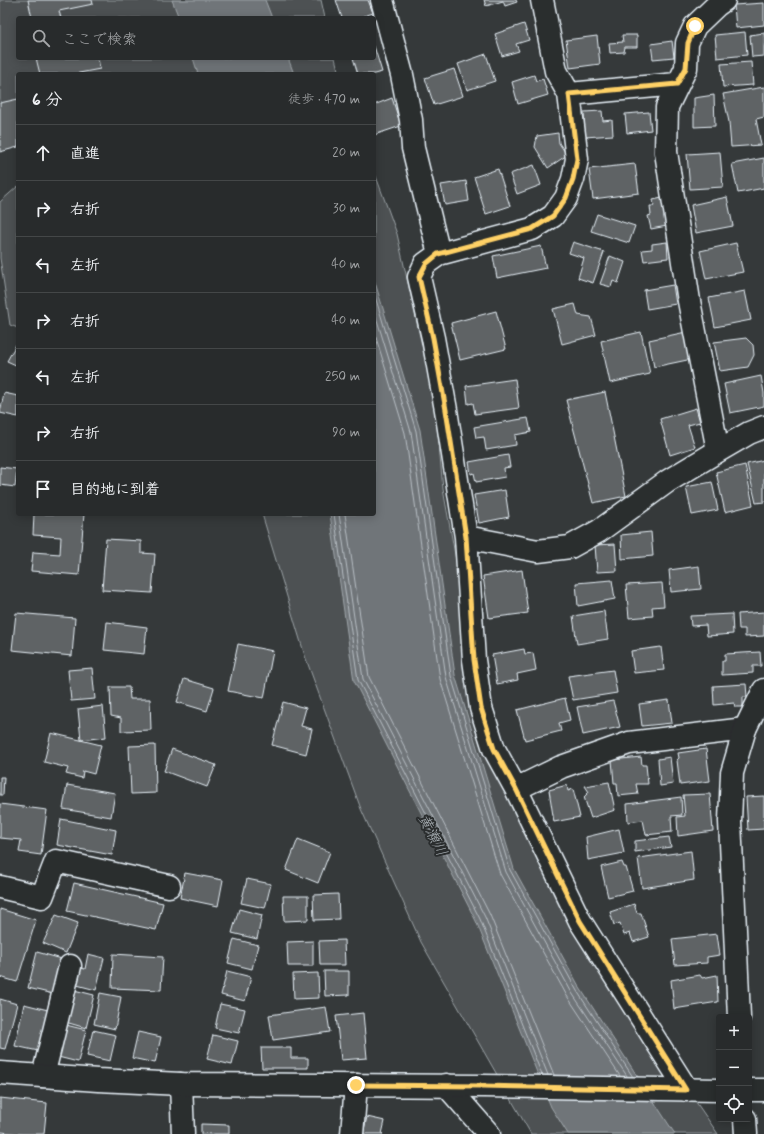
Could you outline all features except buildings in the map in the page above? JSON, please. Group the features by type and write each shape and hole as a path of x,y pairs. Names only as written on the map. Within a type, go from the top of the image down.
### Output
{"street":[{"path":"382,0 402,75 411,120 413,148 438,254"},
{"path":"542,0 556,71 569,94 577,159 573,179 566,198 553,216 532,229 438,254 426,264 419,277 433,338 466,537 474,660 481,708 494,749 516,789 580,921 686,1090"},
{"path":"718,451 689,301 666,152 666,107 686,68 688,43 695,26 724,0"},
{"path":"569,94 677,84"},
{"path":"466,537 538,551 570,547 599,530 668,481 749,433 764,427"},
{"path":"739,1014 730,821 732,773 745,729 764,690"},
{"path":"516,789 561,767 629,743 745,729"},
{"path":"0,887 42,897 56,861 169,886"},
{"path":"43,1076 70,966"},
{"path":"0,1073 181,1084 446,1085 716,1090"},
{"path":"181,1084 183,1134"},
{"path":"352,1134 356,1085"},
{"path":"446,1085 489,1134"},
{"path":"752,1090 764,1090"},
{"path":"745,1122 746,1134"}],"shaded area":[{"path":"0,0 321,0 325,16 16,16 16,60 336,60 338,72 16,72 16,100 0,104"},
{"path":"376,176 397,234 435,404 443,489 486,725 571,903 680,1079 718,1134 531,1134 421,942 361,809 305,656 263,516 376,516"},
{"path":"16,188 16,327 10,325 0,258 0,202"}],"water":[{"path":"172,0 265,0 271,16 178,16"},
{"path":"194,60 289,60 293,72 197,72"},
{"name":"黄瀬川","path":"376,286 420,430 455,675 514,869 580,988 675,1134 568,1134 551,1107 476,921 354,681 330,516 376,516"}],"route":[{"path":"356,1085 686,1090 580,921 516,789 494,749 481,708 474,660 466,537 433,338 419,277 426,264 438,254 532,229 553,216 566,198 573,179 577,159 569,94 677,84 686,68 688,43 695,26"}]}
